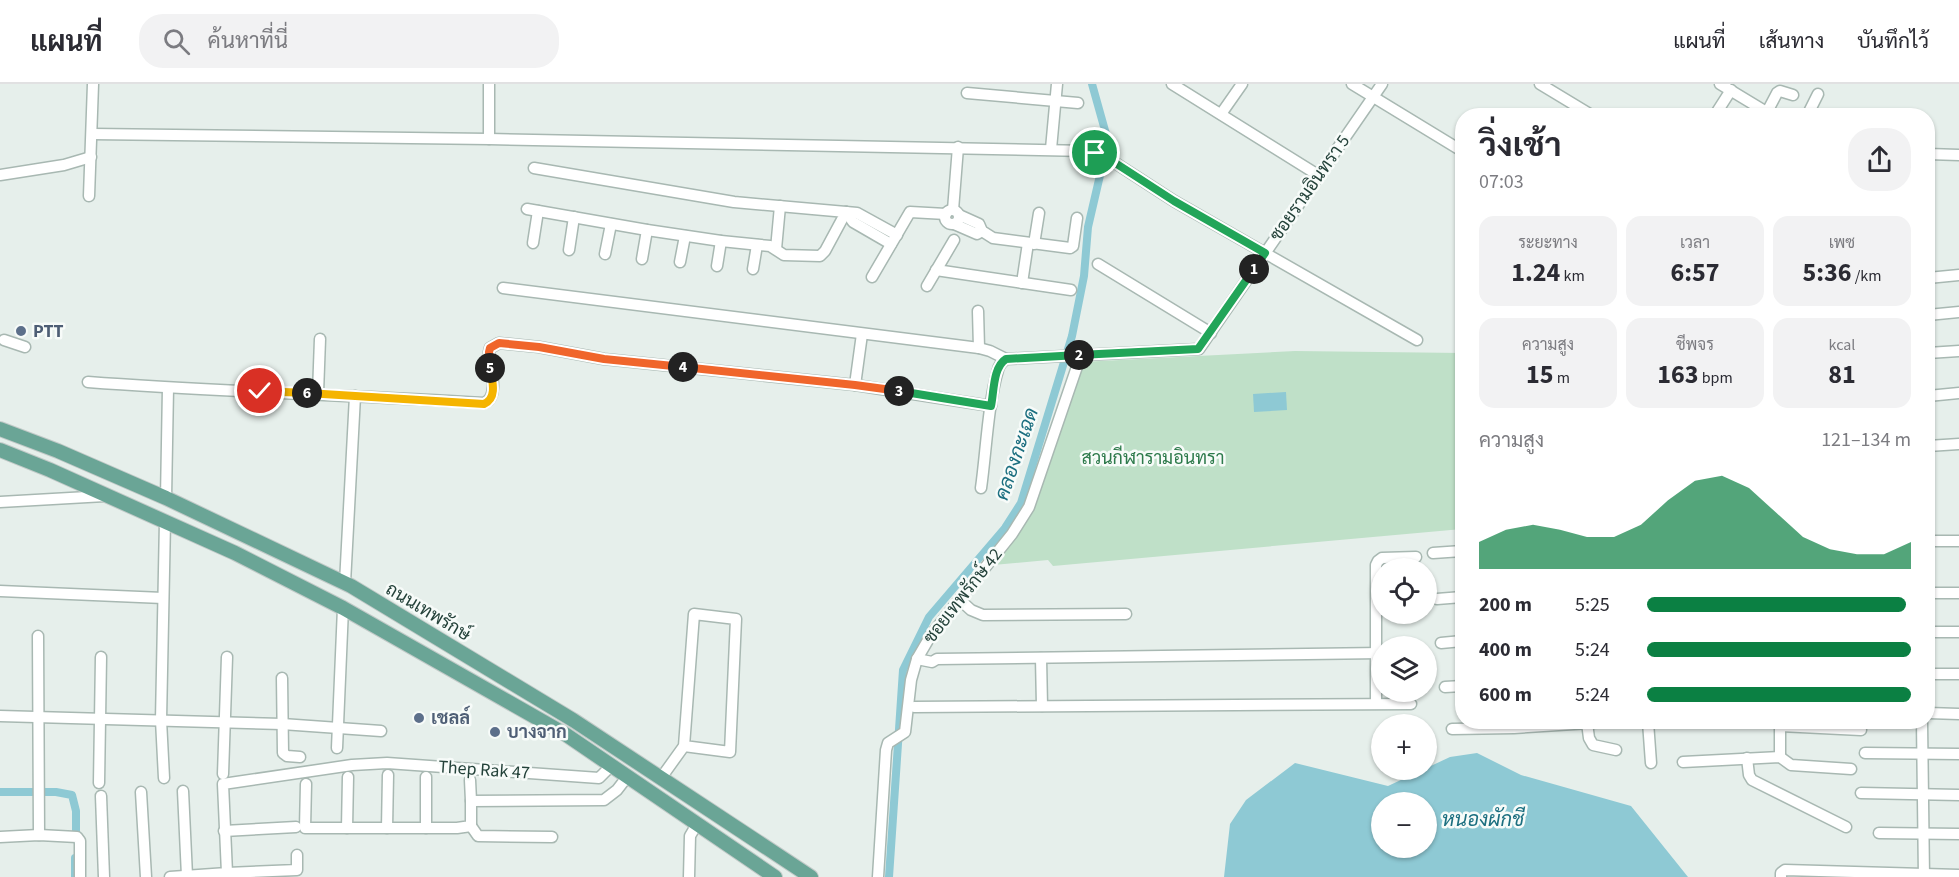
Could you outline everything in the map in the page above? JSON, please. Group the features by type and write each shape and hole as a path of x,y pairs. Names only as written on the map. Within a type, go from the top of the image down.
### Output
{"main road":[{"name":"ถนนเทพรักษ์","path":"0,429 48,447 166,498 345,584 573,720 811,877"},
{"path":"3,451 14,452 20,446 14,434"},
{"path":"42,466 38,461 37,453 48,447"},
{"name":"ถนนเทพรักษ์","path":"3,451 42,466 235,553 343,608 565,734 775,877"}],"street":[{"path":"89,196 93,84"},
{"path":"489,84 489,139"},
{"path":"1051,149 1057,84"},
{"path":"1172,84 1318,175"},
{"path":"1221,114 1242,84"},
{"path":"1352,84 1455,147"},
{"name":"ซอยรามอินทรา 5","path":"1006,359 1198,349 1382,84"},
{"path":"1720,84 1760,108"},
{"path":"1544,85 1580,108"},
{"path":"1719,108 1731,90"},
{"path":"1773,108 1780,91 1793,95"},
{"path":"967,93 1078,103"},
{"path":"1811,108 1818,94"},
{"path":"92,134 958,147 1051,149 1101,155 1174,201 1417,340"},
{"path":"953,216 958,147"},
{"path":"1935,154 1959,155"},
{"path":"0,175 64,165 91,157"},
{"path":"534,168 671,193 846,212 853,222 894,239"},
{"path":"776,249 780,206"},
{"path":"533,243 533,210 721,242 770,246 784,255 820,256 846,212"},
{"path":"872,277 910,212 953,216 977,234 982,231 993,238 1072,248 1077,218"},
{"path":"1022,283 1039,213"},
{"path":"568,249 574,217"},
{"path":"605,254 611,224"},
{"path":"642,259 647,230"},
{"path":"680,262 685,236"},
{"path":"927,286 954,240"},
{"path":"717,266 721,242"},
{"path":"753,269 757,245"},
{"path":"1098,264 1211,333"},
{"path":"936,270 1071,290"},
{"path":"1935,277 1959,275"},
{"path":"502,288 990,351 1006,359 998,369 981,488"},
{"path":"978,311 978,348"},
{"path":"1935,314 1959,312"},
{"path":"855,385 862,334"},
{"path":"318,393 320,339"},
{"path":"4,340 25,347"},
{"path":"88,382 484,404 493,395 489,352 490,348 499,343 539,347 604,359 855,385 991,406"},
{"path":"1935,353 1959,351"},
{"name":"ซอยเทพรักษ์ 42","path":"878,877 886,750 888,743 906,729 912,680 920,654 931,635 1012,534 1029,507 1081,355"},
{"path":"166,498 168,388"},
{"path":"1935,395 1959,393"},
{"path":"345,584 355,396"},
{"path":"1935,446 1959,444"},
{"path":"0,502 109,496"},
{"path":"164,778 161,720 165,521"},
{"path":"1935,541 1959,541"},
{"path":"1433,553 1455,551"},
{"path":"1382,558 1416,557"},
{"path":"0,591 163,598"},
{"path":"1935,593 1959,593"},
{"path":"1437,599 1455,598"},
{"path":"960,600 971,610 983,615 1126,614"},
{"path":"337,748 343,608"},
{"path":"661,778 684,746 694,614 736,619 730,752 684,746"},
{"path":"1935,632 1959,632"},
{"path":"38,636 39,835"},
{"path":"1441,643 1455,642"},
{"path":"920,654 927,662 937,659 1371,653"},
{"path":"99,783 101,657"},
{"path":"223,774 227,657"},
{"path":"1041,658 1042,706"},
{"path":"1935,674 1959,674"},
{"path":"282,678 284,755 300,757"},
{"path":"1445,687 1455,686"},
{"path":"914,707 1376,702 1411,704"},
{"path":"1935,713 1959,714"},
{"path":"0,716 282,724 381,731"},
{"path":"1588,729 1590,742 1600,747 1616,750"},
{"path":"1648,729 1651,764"},
{"path":"1780,729 1780,757 1786,763 1851,769"},
{"path":"1848,729 1861,730"},
{"path":"1922,729 1924,876"},
{"path":"1865,753 1959,754"},
{"path":"1683,762 1780,757"},
{"path":"1747,758 1749,775 1752,780 1846,827"},
{"name":"Thep Rak 47","path":"224,831 223,784 350,771 387,763 599,778 612,765"},
{"path":"348,828 350,771"},
{"path":"387,828 388,775"},
{"path":"426,777 426,828"},
{"path":"471,801 604,800 617,790 627,777"},
{"path":"470,780 471,826 478,836 552,837"},
{"path":"306,784 305,828 471,826"},
{"path":"183,791 187,876"},
{"path":"141,792 146,877"},
{"path":"1861,793 1959,795"},
{"path":"101,796 104,877"},
{"path":"689,877 690,836 697,824"},
{"path":"227,873 224,831 296,827"},
{"path":"1879,833 1959,834"},
{"path":"0,837 75,836 80,841 80,877"},
{"path":"170,877 297,870 297,855"},
{"path":"1781,877 1781,873 1785,870 1924,876 1959,875"}],"green space":[{"name":"สวนกีฬารามอินทรา","path":"1295,351 1455,353 1455,530 1053,566 1048,560 993,565 1019,532 1081,362"}],"water":[{"path":"1286,392 1287,410 1254,412 1253,394"},
{"name":"หนองผักชี","path":"1477,753 1521,775 1631,806 1688,877 1224,877 1230,824 1246,800 1295,763 1388,786 1401,780 1437,780 1437,763 1450,757"}],"waterway":[{"name":"คลองกะเฉด","path":"889,877 903,670 929,617 1005,528 1021,503 1072,336 1084,276 1088,227 1101,171 1106,134 1092,84"},
{"path":"0,792 56,792 72,795 76,811 76,840"},
{"path":"75,858 75,877"}],"place":[{"name":"PTT","path":"21,331"},
{"name":"เชลล์","path":"419,718"},
{"name":"บางจาก","path":"495,732"}],"route":[{"path":"260,391 484,404 493,395 489,352 490,348 499,343 539,347 604,359 855,385 991,406 998,369 1006,359 1198,349 1265,253 1174,201 1106,157 1095,153"}]}
